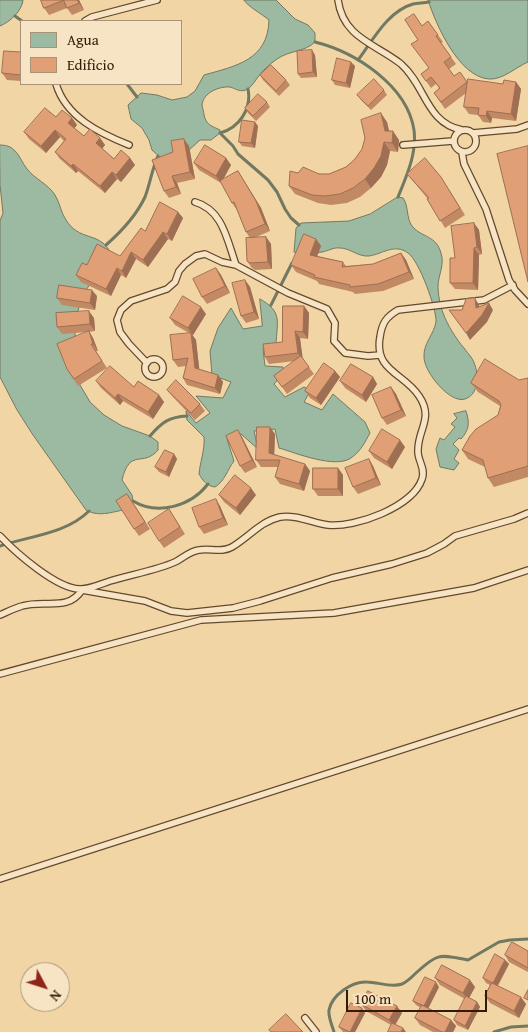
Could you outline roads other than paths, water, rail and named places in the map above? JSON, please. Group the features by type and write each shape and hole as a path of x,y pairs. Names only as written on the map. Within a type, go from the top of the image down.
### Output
{"lane":[{"path":"87,20 157,0"},
{"path":"338,0 338,7 352,30 364,41 401,65 423,93 436,117 444,123 473,133 512,130 528,125"},
{"path":"56,85 68,108 82,120 114,139 129,145"},
{"path":"462,130 456,134 453,141 456,149 462,152 469,152 475,147 476,140 473,133"},
{"path":"405,145 453,141"},
{"path":"462,152 464,164 486,209 513,286 528,304"},
{"path":"195,202 204,205 214,213 222,225 236,265"},
{"path":"147,363 120,332 117,320 122,310 131,300 167,289 175,282 179,271 185,264 196,256 204,254 222,262 236,265 285,292 327,309 335,323 334,341 345,353 368,356 380,355"},
{"path":"0,615 23,605 69,602 77,597 82,590 175,562 190,552 224,550 232,547 272,519 283,516 330,525 344,525 378,516 405,500 422,480 424,470 417,452 419,439 425,425 426,414 419,396 392,373 380,355 380,334 383,323 388,316 398,310 484,300 513,286"},
{"path":"2,538 51,579 63,585 145,601 171,611 186,613 233,608 332,578 392,564 427,553 456,536 474,529 514,519 528,513"},
{"path":"0,674 200,620 334,613 474,588 528,570"},
{"path":"0,879 528,709"},
{"path":"306,1018 316,1032"}],"water":[{"path":"0,0 23,0 15,16 0,26"},
{"path":"244,0 276,0 295,19 308,25 315,33 315,42 307,48 277,59 260,74 248,89 241,91 226,87 209,93 202,104 204,115 208,123 220,130 220,133 211,140 200,140 188,151 162,159 152,150 142,128 131,119 128,105 141,93 157,95 172,100 187,97 195,91 204,75 238,64 256,53 263,44 269,20"},
{"path":"428,0 528,0 528,62 494,79 478,76 459,60 450,48"},
{"path":"0,145 14,150 30,173 52,191 57,198 64,217 71,227 105,244 109,250 99,272 83,294 75,321 75,355 80,385 90,402 104,415 122,426 150,436 158,442 158,450 147,458 133,461 125,470 122,480 132,495 133,501 129,509 102,514 86,510 33,435 17,410 0,377 0,221 3,213 0,185"},
{"path":"398,197 403,198 405,201 412,226 436,243 441,253 442,262 438,287 441,307 452,331 474,362 477,374 474,392 465,399 452,397 445,392 428,371 424,352 435,326 436,316 422,275 408,253 403,250 393,249 365,256 344,248 299,255 294,252 296,228 301,223 349,221 370,214"},
{"path":"260,299 272,308 277,318 276,345 263,349 265,366 283,367 284,373 274,384 285,397 304,387 311,390 304,402 322,410 333,394 365,422 370,433 351,458 335,462 315,459 279,448 275,429 254,431 258,449 241,434 227,439 234,461 221,482 215,487 210,486 199,474 204,437 187,420 186,411 196,423 210,413 196,396 223,398 231,382 212,375 210,351 218,328 231,308 243,329 262,326"},
{"path":"466,411 468,423 466,433 453,444 459,450 454,459 459,463 454,470 440,467 436,449 440,438 444,440 455,427 451,424 457,418 454,414"}],"waterway":[{"path":"358,60 382,27 396,13 413,4 429,2"},
{"path":"15,16 21,20"},
{"path":"315,42 362,62 390,85 401,99 409,114 415,139 410,165 398,197"},
{"path":"128,85 137,97"},
{"path":"248,89 248,104 243,117 233,127 220,133 238,154 268,180 291,218 299,225"},
{"path":"106,245 137,211 147,192 158,156"},
{"path":"271,305 292,263"},
{"path":"150,436 166,421 187,416"},
{"path":"133,501 153,508 174,506 193,498 208,484"},
{"path":"0,546 58,530 80,519 89,511"},
{"path":"334,1032 329,1010 338,994 349,986 361,982 389,985 402,984 435,958 445,956 468,960 499,942 528,939"},
{"path":"494,1032 511,1027 528,1026"}]}
